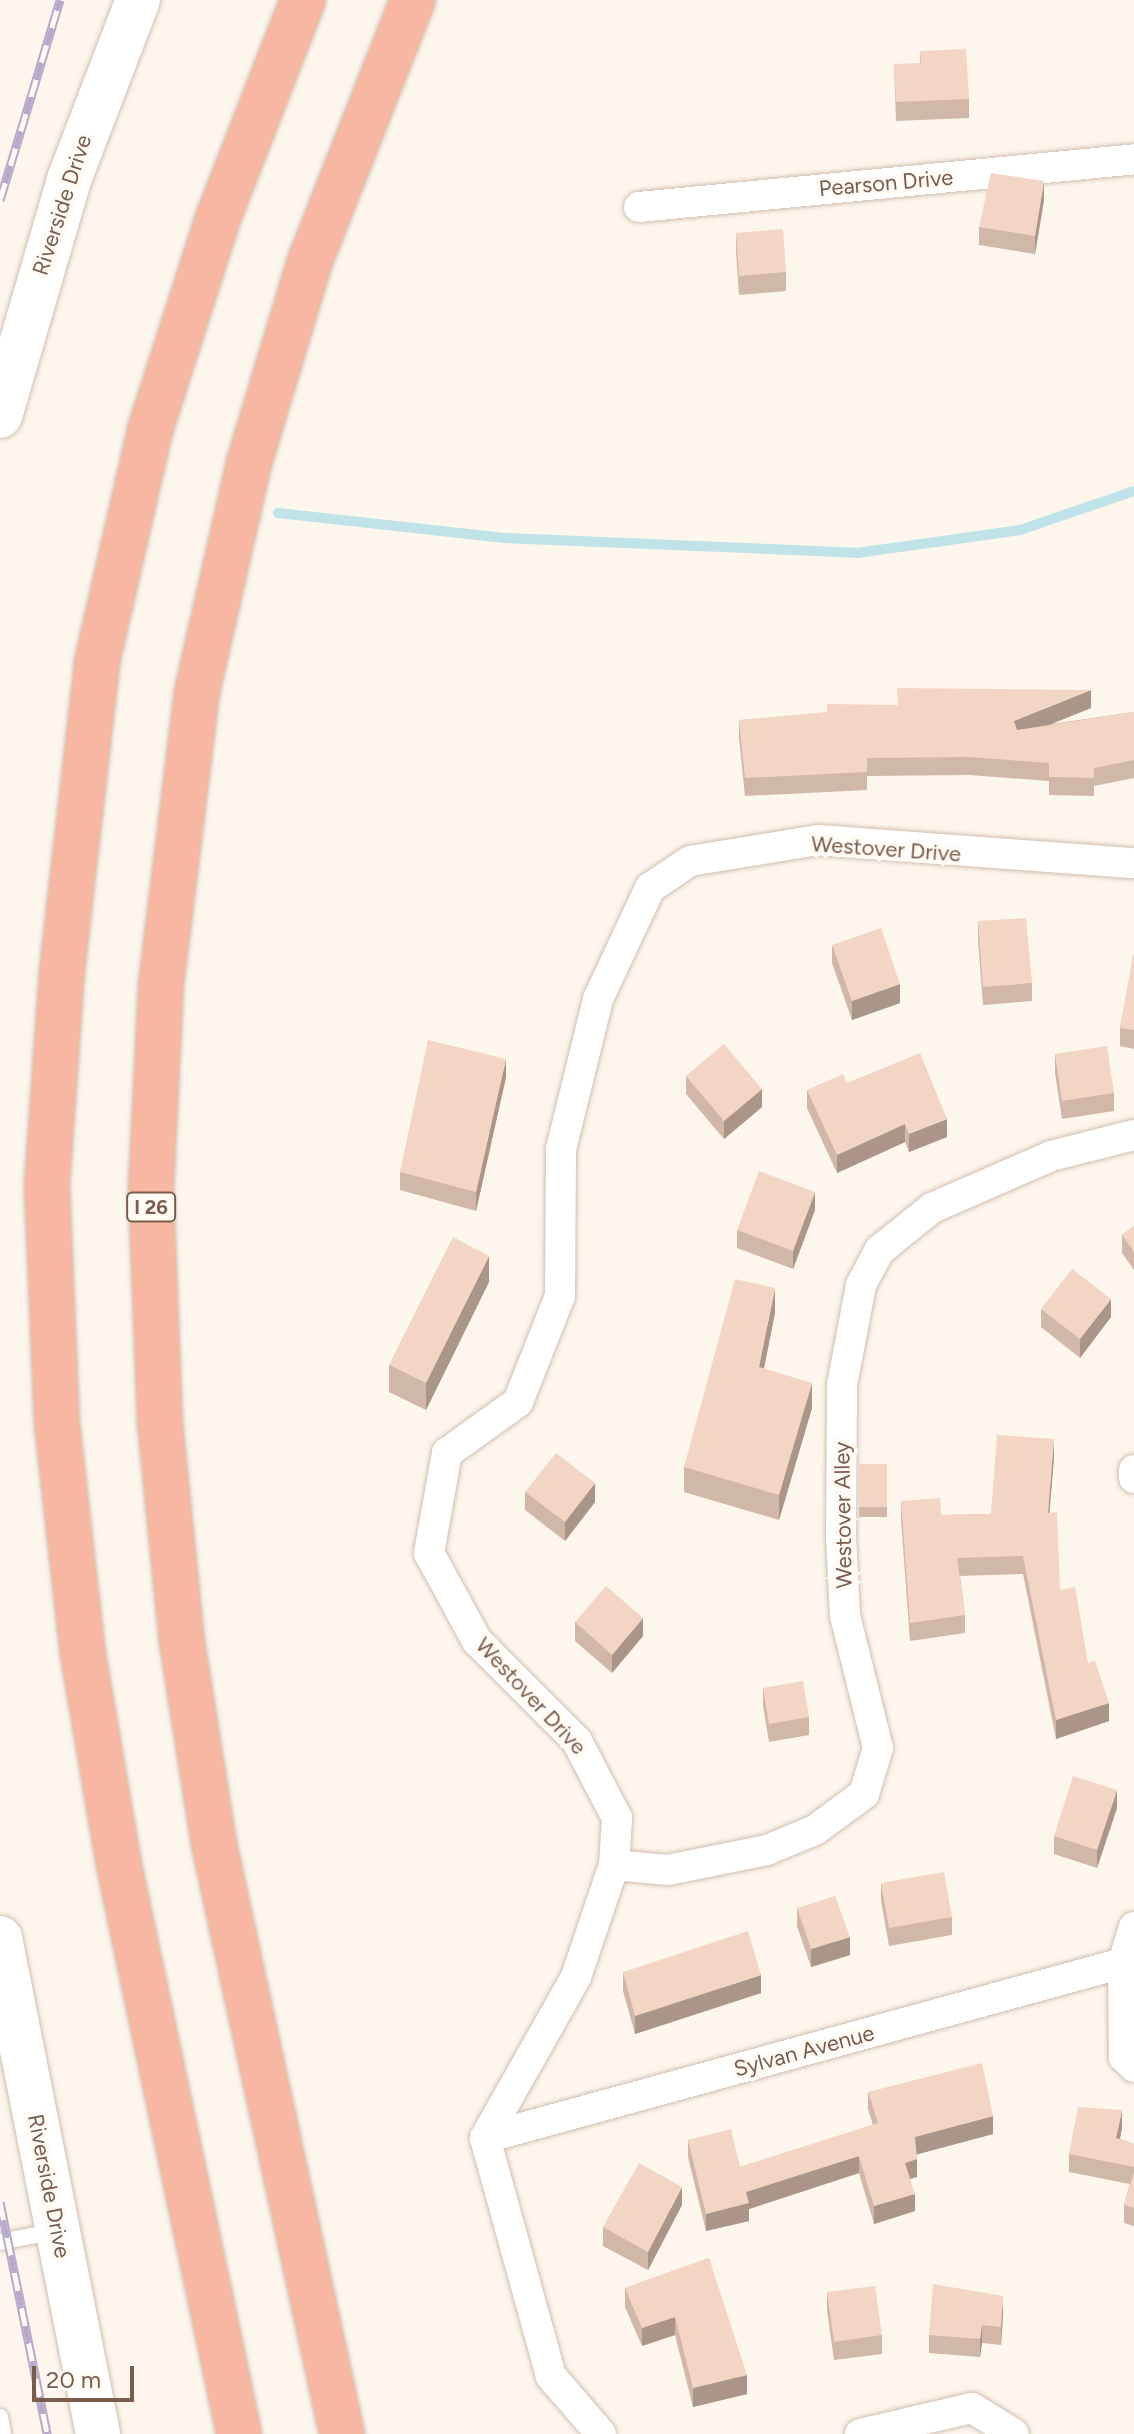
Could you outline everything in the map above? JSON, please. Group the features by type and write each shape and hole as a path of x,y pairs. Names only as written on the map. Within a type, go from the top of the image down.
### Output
{"highway":[{"path":"239,2434 119,1865 83,1655 57,1425 47,1185 62,971 97,662 150,430 218,218 303,0"},
{"name":"I 26","path":"342,2434 214,1844 182,1643 160,1424 151,1189 161,985 200,676 249,463 310,261 413,0"}],"main road":[{"name":"Riverside Drive","path":"0,416 70,177 138,0"},
{"name":"Riverside Drive","path":"0,1938 98,2434"}],"street":[{"name":"Pearson Drive","path":"639,207 1134,159"},
{"name":"Westover Drive","path":"485,2138 576,1977 614,1865 617,1818 600,1773 577,1741 477,1641 429,1553 447,1453 518,1402 560,1296 561,1149 598,999 650,888 690,861 818,840 1134,863"},
{"name":"Westover Alley","path":"614,1865 668,1870 767,1850 815,1830 864,1794 878,1748 845,1616 841,1537 842,1385 861,1285 880,1250 932,1208 1051,1156 1134,1135"},
{"path":"1134,1470 1134,1478"},
{"path":"1134,1927 1123,1963 1124,2057 1134,2067"},
{"name":"Sylvan Avenue","path":"485,2138 1123,1963"},
{"path":"485,2138 551,2376 601,2434"},
{"path":"860,2434 972,2408 1014,2434"}],"lane":[{"path":"0,2242 58,2231"},
{"path":"0,2417 3,2434"}],"building":[{"path":"966,49 969,99 896,102 894,64 921,63 920,51"},
{"path":"991,173 1044,181 1035,236 979,227"},
{"path":"783,229 786,272 739,276 736,233"},
{"path":"897,688 1091,690 1014,721 1017,730 1134,712 1134,760 1094,768 1094,778 1049,777 1049,763 970,757 867,758 867,772 745,778 739,720 827,712 827,704 898,705"},
{"path":"1026,918 1032,983 983,987 978,921"},
{"path":"881,928 900,984 852,1001 832,945"},
{"path":"1134,955 1134,1030 1120,1028"},
{"path":"428,1040 506,1059 476,1192 400,1172"},
{"path":"724,1044 762,1089 724,1121 686,1076"},
{"path":"1107,1046 1114,1093 1062,1101 1055,1054"},
{"path":"920,1053 947,1119 909,1134 905,1124 837,1155 807,1090 843,1074 847,1083"},
{"path":"759,1171 815,1192 793,1251 737,1230"},
{"path":"1134,1226 1134,1252 1122,1235"},
{"path":"453,1237 489,1256 426,1383 389,1365"},
{"path":"1072,1269 1111,1299 1080,1339 1041,1309"},
{"path":"735,1279 775,1288 759,1367 812,1383 779,1495 684,1467"},
{"path":"997,1435 1054,1439 1048,1513 1057,1512 1060,1590 1075,1587 1088,1663 1095,1661 1109,1703 1056,1720 1023,1556 957,1558 965,1615 910,1623 901,1501 940,1498 941,1515 991,1514"},
{"path":"556,1453 595,1483 565,1522 525,1492"},
{"path":"859,1464 887,1464 887,1507 859,1507"},
{"path":"606,1586 643,1618 612,1655 575,1622"},
{"path":"803,1681 809,1717 769,1724 763,1688"},
{"path":"1073,1776 1117,1790 1097,1850 1054,1836"},
{"path":"944,1872 952,1917 889,1928 881,1883"},
{"path":"835,1896 850,1937 811,1949 797,1908"},
{"path":"748,1931 761,1975 635,2016 623,1972"},
{"path":"982,2063 993,2116 915,2137 917,2159 905,2163 915,2194 874,2206 859,2156 746,2192 749,2203 706,2214 688,2140 731,2129 740,2167 878,2123 868,2092"},
{"path":"1078,2107 1122,2110 1116,2138 1134,2144 1134,2167 1069,2154"},
{"path":"639,2163 682,2187 648,2252 603,2227"},
{"path":"1134,2172 1134,2208 1124,2205"},
{"path":"709,2258 747,2375 693,2388 675,2317 642,2328 625,2288"},
{"path":"933,2284 1003,2296 1001,2327 982,2325 980,2339 929,2335"},
{"path":"875,2286 882,2335 834,2342 827,2292"}],"waterway":[{"path":"278,513 505,538 857,553 1020,530 1134,491"}],"railway":[{"path":"0,200 60,0"},
{"path":"0,2202 47,2434"}]}
